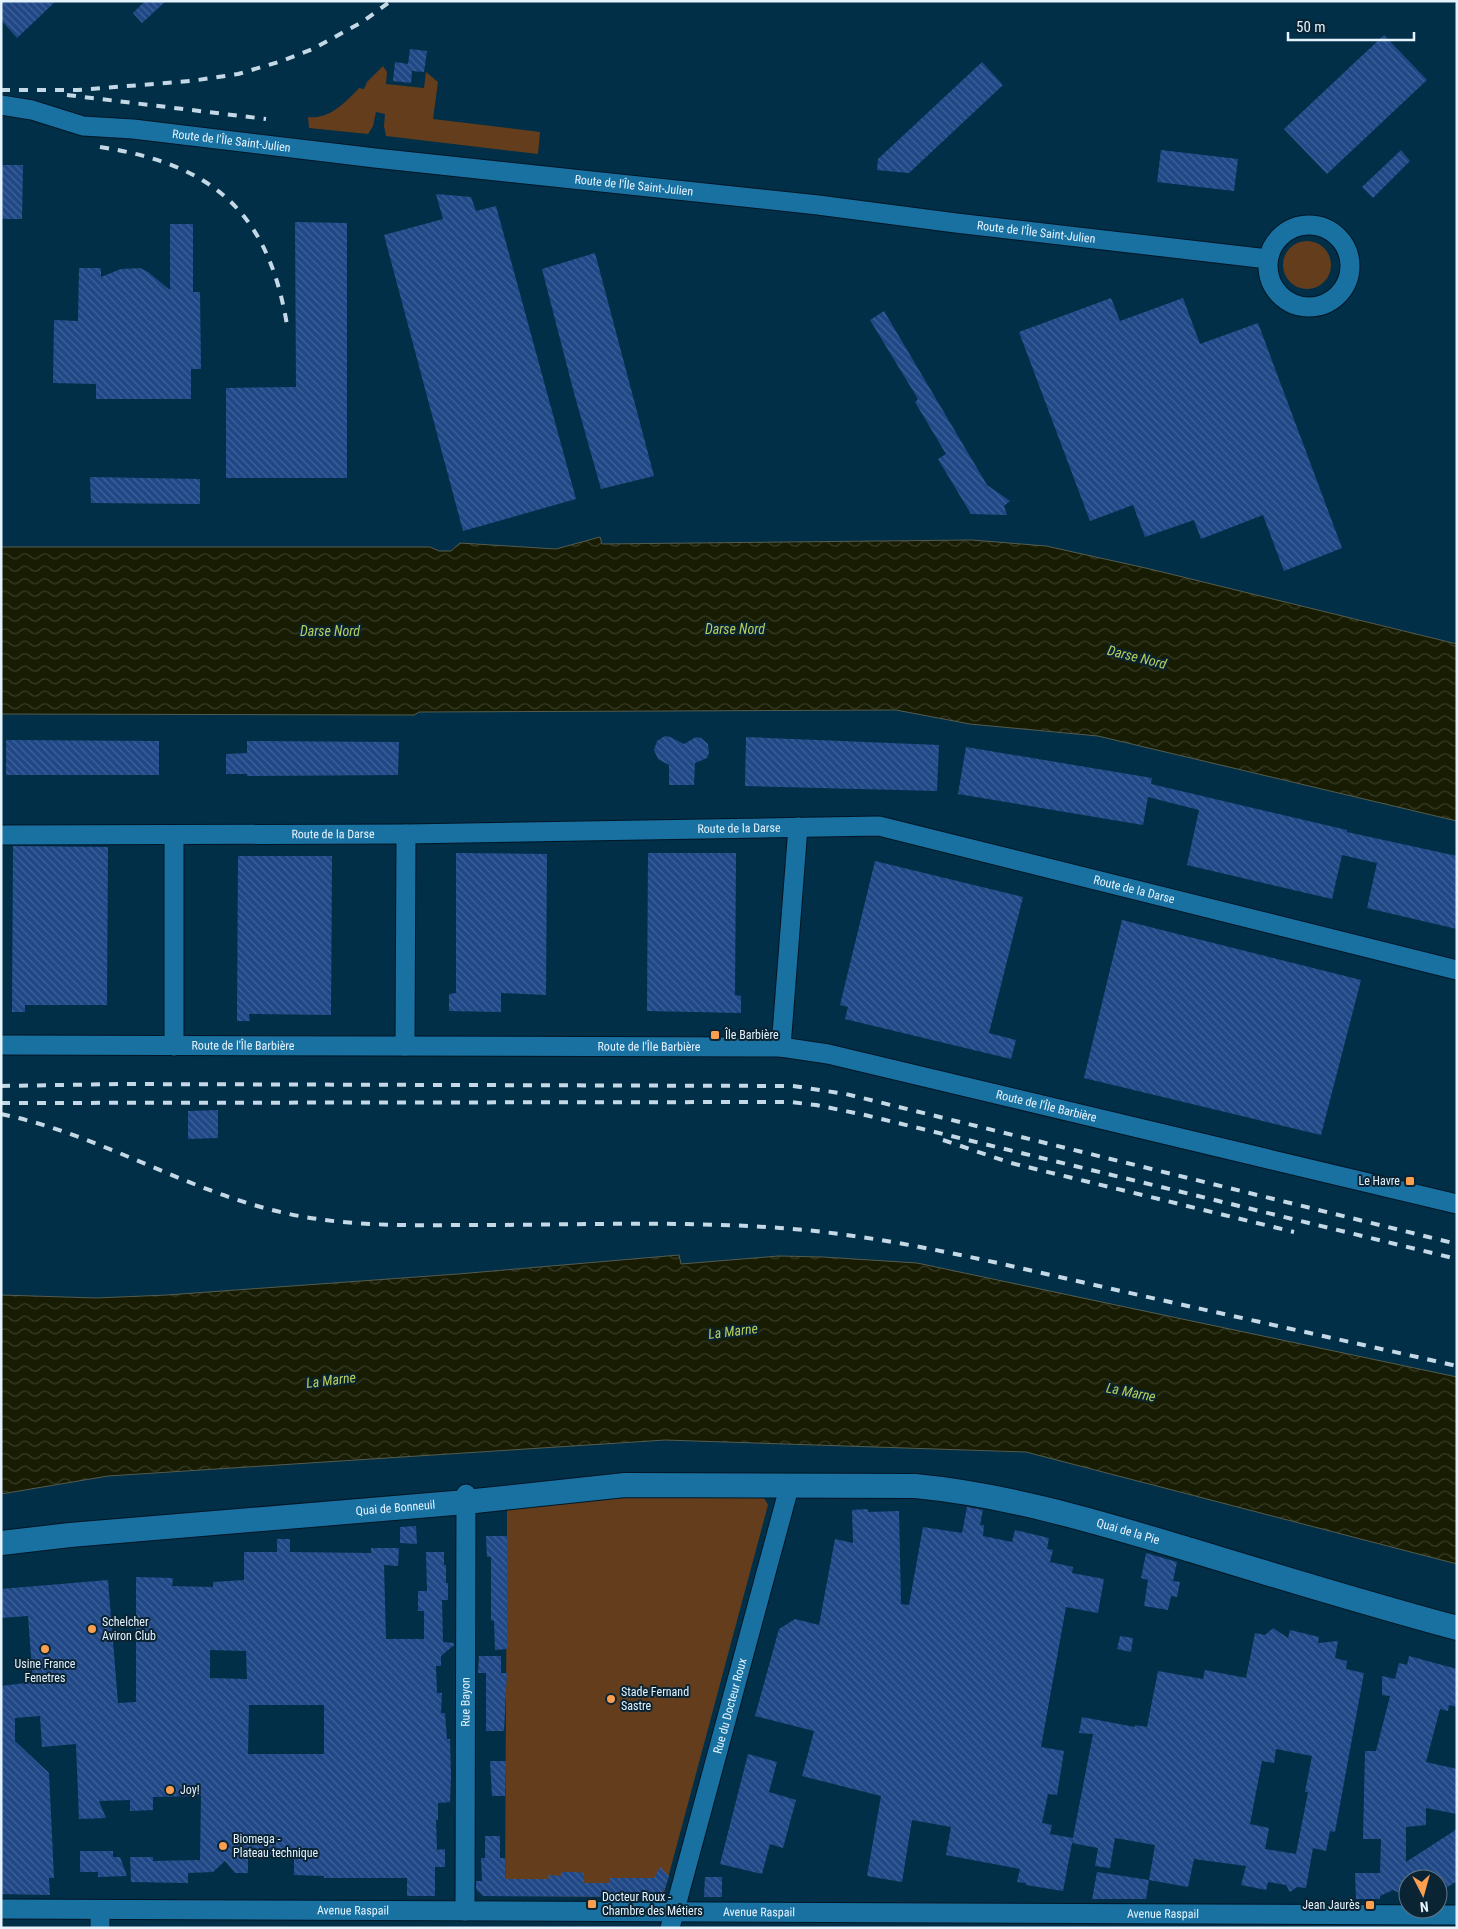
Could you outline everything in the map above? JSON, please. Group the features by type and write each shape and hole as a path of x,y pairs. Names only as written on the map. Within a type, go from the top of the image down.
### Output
{"street":[{"name":"Route de l'Île Saint-Julien","path":"1,105 32,110 83,126 133,129 375,158 818,205 1268,259"},
{"path":"1304,225 1318,226 1331,231 1341,240 1348,256 1349,273 1345,285 1332,299 1315,306 1302,306 1284,298 1272,284 1268,271 1268,259 1272,248 1280,237 1291,229 1304,225"},
{"name":"Route de la Darse","path":"1,835 406,834 879,826 1457,970"},
{"path":"782,1047 798,827"},
{"path":"405,1046 406,834"},
{"path":"174,835 174,1046"},
{"name":"Route de l'Île Barbière","path":"1,1045 782,1047 828,1054 1457,1204"},
{"name":"Quai de Bonneuil","path":"1,1543 445,1502 466,1498 625,1485 790,1484"},
{"name":"Quai de la Pie","path":"790,1484 915,1486 946,1489 1026,1503 1082,1518 1364,1603 1457,1628"},
{"name":"Rue du Docteur Roux","path":"672,1920 790,1484"},
{"name":"Rue Bayon","path":"465,1911 466,1498"},
{"name":"Avenue Raspail","path":"1,1909 100,1919 313,1919 465,1911 672,1920 1457,1915"}],"shaded area":[{"path":"383,66 387,72 386,84 424,88 426,72 438,82 433,119 540,132 538,154 386,136 384,126 385,114 376,112 373,126 368,134 309,128 308,117 323,116 336,109 359,88 364,89 367,82"},
{"path":"1302,241 1312,241 1321,245 1327,251 1330,256 1330,274 1321,285 1312,289 1302,289 1293,285 1287,279 1283,270 1283,260 1287,251 1293,245"},
{"name":"Stade Fernand Sastre","path":"763,1496 768,1505 664,1893 656,1897 505,1896 507,1508 626,1497"}],"water":[{"name":"Darse Nord","path":"600,537 602,544 972,540 1046,546 1150,569 1457,644 1457,821 1098,736 970,724 896,710 419,712 414,715 1,714 1,547 430,547 439,551 451,551 460,543 556,549"},
{"name":"La Marne","path":"679,1255 681,1264 779,1256 917,1263 1457,1377 1457,1564 1026,1452 665,1440 108,1476 1,1494 1,1295 96,1298 167,1295 458,1274"}],"building":[{"path":"1,1 56,1 17,38 1,20"},
{"path":"145,1 166,1 142,23 133,13"},
{"path":"1384,35 1427,80 1327,174 1284,129"},
{"path":"410,49 427,51 424,72 412,71 411,83 393,81 395,62 408,64"},
{"path":"982,62 1003,85 909,173 877,170 878,159"},
{"path":"1161,150 1238,159 1234,191 1157,182"},
{"path":"1401,150 1410,161 1373,198 1362,187"},
{"path":"1,165 23,165 22,219 1,219"},
{"path":"436,194 471,197 476,211 496,206 576,499 463,531 384,235 443,219"},
{"path":"295,222 347,223 347,478 226,478 226,388 296,387"},
{"path":"170,224 193,224 193,292 200,292 201,369 191,369 191,399 96,399 96,384 53,383 54,320 78,321 79,268 101,268 101,277 121,269 140,268 148,272 170,290"},
{"path":"595,253 654,476 601,489 542,269"},
{"path":"1111,298 1120,321 1183,298 1200,344 1258,323 1342,548 1284,571 1263,515 1201,539 1194,520 1145,537 1133,505 1090,521 1019,332"},
{"path":"884,311 987,485 1010,501 1004,506 1007,515 971,514 938,459 946,454 915,402 918,399 870,320"},
{"path":"90,477 200,479 200,504 91,503"},
{"path":"665,736 684,744 696,737 701,738 708,744 709,753 707,758 695,763 694,785 669,785 669,765 658,759 654,750 657,741"},
{"path":"746,737 939,745 937,791 745,786"},
{"path":"6,740 159,741 159,775 6,775"},
{"path":"247,741 399,742 398,775 247,776 247,774 226,774 226,754 247,753"},
{"path":"966,747 1152,778 1151,784 1347,830 1347,832 1457,856 1457,929 1367,908 1377,863 1342,855 1332,899 1187,865 1199,810 1148,797 1143,825 958,794"},
{"path":"13,846 108,847 107,1005 25,1005 25,1012 12,1012"},
{"path":"456,853 547,854 546,995 501,993 501,1012 449,1011 449,994 456,993"},
{"path":"648,853 736,853 735,995 741,996 741,1013 647,1011"},
{"path":"238,856 332,856 331,1015 249,1014 250,1021 237,1021"},
{"path":"875,861 1023,897 989,1033 1016,1040 1011,1059 845,1019 848,1007 840,1005"},
{"path":"1122,920 1361,980 1321,1135 1084,1078"},
{"path":"218,1110 218,1138 188,1139 188,1111"},
{"path":"967,1507 983,1510 980,1525 984,1525 983,1536 1012,1542 1015,1530 1049,1538 1047,1549 1053,1550 1050,1562 1073,1567 1072,1573 1104,1579 1098,1613 1066,1607 1041,1747 1064,1751 1057,1795 1048,1794 1042,1823 1052,1825 1050,1834 1073,1838 1063,1891 1017,1882 1020,1869 946,1855 951,1827 912,1820 902,1882 867,1876 881,1796 802,1776 814,1731 755,1716 779,1629 795,1619 819,1625 835,1539 853,1543 852,1510 868,1509 868,1512 899,1511 901,1604 909,1605 923,1527 962,1533"},
{"path":"416,1526 417,1544 400,1543 400,1527"},
{"path":"486,1536 507,1536 507,1649 495,1650 494,1621 491,1620 491,1557 487,1557"},
{"path":"277,1539 290,1539 290,1552 371,1553 371,1548 399,1548 398,1566 384,1565 386,1639 424,1639 424,1611 418,1611 418,1591 427,1591 426,1552 444,1552 448,1600 442,1600 443,1642 454,1643 454,1645 441,1656 441,1666 436,1666 437,1693 442,1693 441,1713 445,1713 447,1739 450,1739 451,1776 450,1802 438,1803 438,1820 436,1820 437,1850 445,1849 445,1867 435,1867 435,1896 407,1896 407,1878 324,1878 324,1876 294,1875 294,1855 248,1854 248,1873 235,1873 225,1861 213,1872 188,1873 188,1883 131,1882 130,1857 153,1857 153,1861 200,1860 201,1796 153,1797 153,1810 130,1811 130,1800 99,1801 106,1818 79,1819 76,1744 42,1747 40,1716 15,1718 15,1741 49,1773 54,1878 49,1878 50,1895 1,1894 1,1686 33,1682 28,1616 1,1618 1,1589 108,1580 118,1703 136,1702 136,1577 173,1578 172,1586 213,1587 213,1582 244,1580 244,1552 277,1552","holes":["210,1650 246,1651 247,1679 210,1678","249,1705 324,1705 324,1754 248,1754"]},
{"path":"1146,1553 1177,1562 1173,1581 1180,1582 1177,1597 1171,1596 1168,1610 1144,1606 1148,1580 1141,1578"},
{"path":"1273,1628 1288,1638 1290,1630 1319,1637 1318,1643 1338,1641 1335,1658 1347,1661 1346,1669 1364,1673 1335,1832 1330,1831 1326,1851 1313,1848 1306,1888 1297,1887 1290,1892 1286,1885 1268,1882 1266,1890 1241,1885 1246,1866 1194,1859 1188,1887 1149,1880 1155,1845 1115,1838 1110,1868 1095,1866 1098,1848 1072,1843 1093,1734 1079,1733 1082,1717 1135,1727 1135,1725 1147,1727 1158,1671 1203,1679 1205,1670 1246,1678 1255,1633 1265,1635","holes":["1276,1749 1312,1756 1305,1792 1308,1792 1296,1854 1265,1849 1269,1828 1250,1824 1262,1761 1274,1763"]},
{"path":"1120,1636 1133,1638 1131,1652 1117,1649"},
{"path":"479,1656 501,1656 501,1673 507,1673 504,1731 486,1731 486,1673 478,1673"},
{"path":"1409,1656 1457,1669 1457,1707 1449,1705 1448,1711 1440,1709 1426,1762 1457,1769 1457,1814 1426,1808 1426,1825 1406,1827 1406,1862 1457,1829 1457,1881 1448,1887 1448,1869 1398,1869 1398,1892 1393,1890 1380,1896 1380,1899 1356,1899 1355,1873 1380,1873 1381,1839 1363,1839 1365,1751 1376,1751 1390,1696 1382,1695 1382,1676 1395,1679 1399,1663 1407,1665"},
{"path":"748,1754 777,1762 769,1792 796,1800 783,1848 770,1844 762,1874 720,1864"},
{"path":"490,1761 506,1761 505,1796 492,1796"},
{"path":"485,1836 500,1836 500,1858 505,1858 505,1879 549,1879 548,1875 561,1876 561,1872 574,1872 584,1873 584,1883 610,1883 610,1878 654,1878 660,1867 669,1876 661,1900 655,1900 655,1897 483,1896 476,1889 476,1881 482,1881 481,1858 485,1858"},
{"path":"80,1851 113,1851 113,1857 120,1857 127,1876 98,1877 98,1872 80,1872"},
{"path":"1097,1872 1149,1880 1146,1899 1092,1899"},
{"path":"705,1877 722,1877 722,1897 704,1897"}],"railway":[{"path":"1,90 78,90 191,81 238,74 282,61 313,49 362,22 391,1"},
{"path":"67,95 266,119"},
{"path":"100,147 139,155 174,166 203,181 228,200 249,223 266,251 278,285 287,325"},
{"path":"1,1086 121,1084 793,1086 846,1094 1457,1244"},
{"path":"1,1103 790,1102 865,1115 1457,1259"},
{"path":"1,1114 40,1124 78,1137 227,1196 305,1217 391,1225 723,1225 842,1234 990,1261 1457,1366"},
{"path":"943,1140 1011,1163 1294,1232"}],"place":[{"name":"Île Barbière","path":"715,1035"},
{"name":"Le Havre","path":"1410,1181"},
{"name":"Schelcher Aviron Club","path":"92,1629"},
{"name":"Usine France Fenetres","path":"45,1649"},
{"name":"Stade Fernand Sastre","path":"611,1699"},
{"name":"Joy!","path":"170,1790"},
{"name":"Biomega - Plateau technique","path":"223,1846"},
{"name":"Docteur Roux - Chambre des Métiers","path":"592,1904"},
{"name":"Jean Jaurès","path":"1370,1905"}]}
